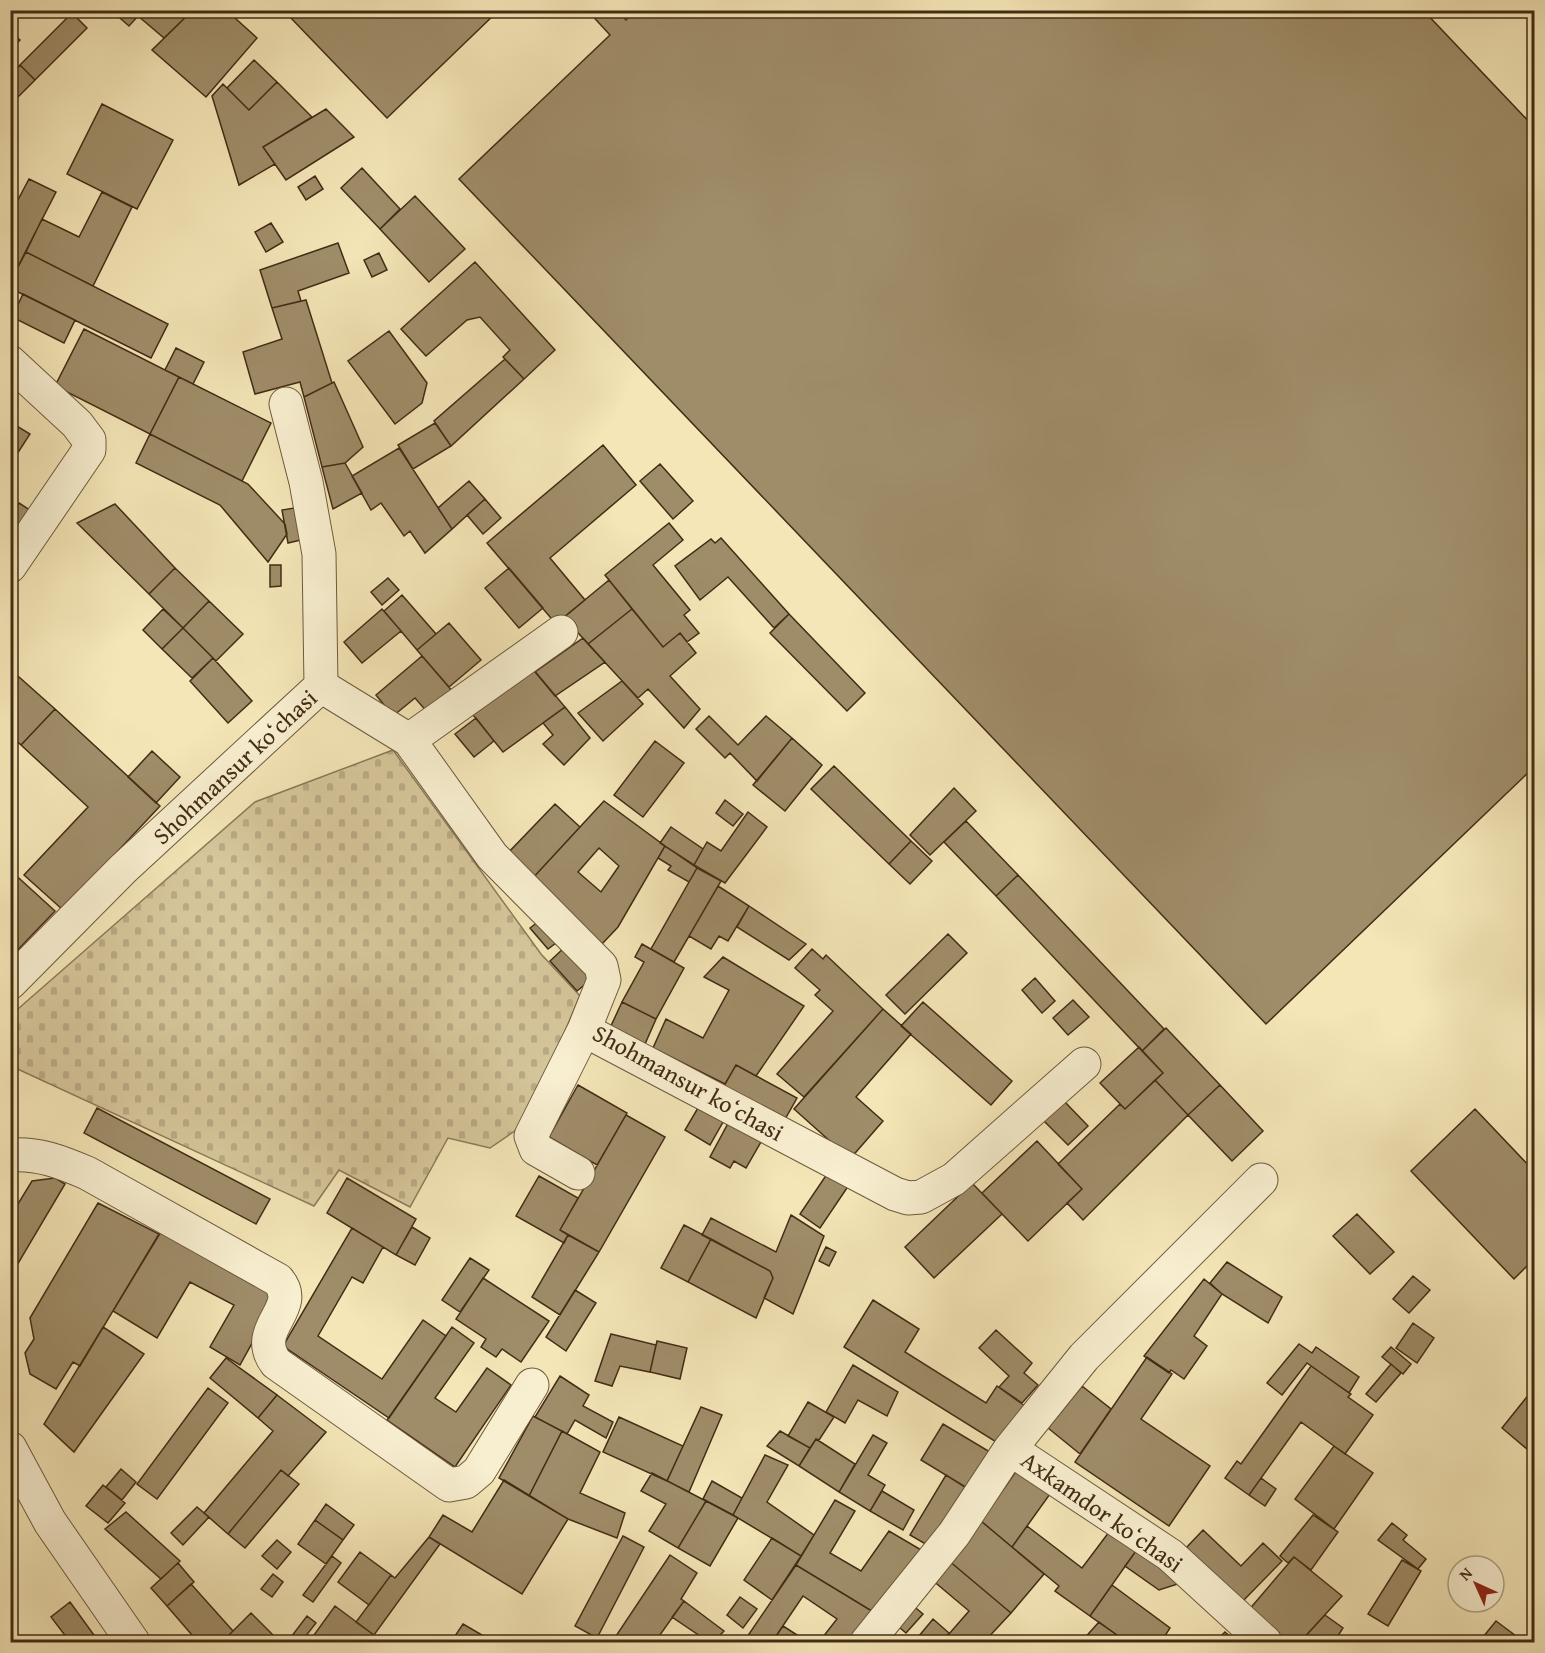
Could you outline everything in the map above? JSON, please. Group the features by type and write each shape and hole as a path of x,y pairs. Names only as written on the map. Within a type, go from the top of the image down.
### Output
{"street":[{"path":"10,362 77,424 90,440 90,450 10,566"},
{"path":"286,404 306,482 319,554 321,686"},
{"path":"409,740 561,632"},
{"name":"Shohmansur koʻchasi","path":"10,983 123,869 321,686 409,740 492,856 601,966 604,980 584,1030 895,1194 908,1198 921,1197 954,1179 1084,1064"},
{"path":"578,1173 536,1149 531,1136 584,1030"},
{"path":"10,1155 30,1154 69,1165 278,1280 284,1287 286,1298 267,1337 269,1354 276,1363 448,1485 466,1482 479,1471 532,1385"},
{"path":"1010,1449 1084,1357 1261,1180"},
{"path":"10,1448 50,1522 133,1642"},
{"name":"Axkamdor koʻchasi","path":"867,1642 954,1534 1010,1449 1170,1555 1265,1642"}],"green space":[{"path":"393,750 541,954 580,996 525,1124 490,1148 448,1138 410,1207 339,1170 314,1206 11,1066 11,1015 255,802"}],"building":[{"path":"115,10 193,10 164,38 138,16 129,26 113,12"},
{"path":"193,10 226,10 257,38 206,97 152,50"},
{"path":"297,10 499,10 387,118 290,17"},
{"path":"587,10 617,10 626,20 636,10 1423,10 1534,127 1534,767 1266,1024 459,179 610,35"},
{"path":"72,13 87,28 35,80 20,65"},
{"path":"10,31 20,40 10,50"},
{"path":"254,60 277,82 249,110 227,88"},
{"path":"20,65 35,80 10,105 10,75"},
{"path":"277,82 312,117 263,147 275,164 239,185 212,96 223,84 249,110"},
{"path":"102,104 173,140 137,209 67,174"},
{"path":"326,109 354,137 286,180 263,147"},
{"path":"362,168 400,209 380,229 341,188"},
{"path":"315,176 323,189 306,200 298,187"},
{"path":"29,179 56,192 10,282 10,215"},
{"path":"102,192 132,207 93,286 26,252 42,219 79,237"},
{"path":"415,196 465,249 429,282 380,229"},
{"path":"271,223 283,242 266,252 255,232"},
{"path":"338,243 349,273 298,291 301,301 272,308 260,270"},
{"path":"26,252 168,324 151,358 10,288 10,282"},
{"path":"379,253 387,270 372,277 364,260"},
{"path":"475,262 555,350 524,379 503,357 510,350 480,317 467,320 426,356 401,329"},
{"path":"23,294 75,320 64,343 12,317"},
{"path":"306,300 332,383 304,397 300,382 255,394 243,352 282,339 272,308"},
{"path":"84,329 179,377 150,434 55,386"},
{"path":"389,331 427,383 422,403 395,424 348,361"},
{"path":"176,348 204,362 193,384 165,370"},
{"path":"505,359 524,379 451,446 434,421"},
{"path":"179,377 271,423 242,481 150,434"},
{"path":"334,382 363,447 345,463 322,467 304,397"},
{"path":"10,422 30,434 10,465"},
{"path":"435,423 451,446 413,469 398,445"},
{"path":"150,434 248,484 285,524 287,534 268,562 220,505 136,463"},
{"path":"603,445 636,485 550,558 585,600 556,624 487,543"},
{"path":"399,448 452,529 425,553 410,531 404,536 381,503 371,510 352,476"},
{"path":"345,463 362,493 333,509 322,467"},
{"path":"660,464 693,501 673,519 640,481"},
{"path":"469,481 485,499 452,529 438,508"},
{"path":"485,499 501,518 483,534 467,515"},
{"path":"19,503 36,514 10,551 10,515"},
{"path":"115,504 175,568 149,594 77,523"},
{"path":"300,507 305,539 288,543 282,510"},
{"path":"669,523 683,540 653,565 690,610 684,615 699,633 687,642 680,633 663,647 605,575"},
{"path":"721,538 789,614 774,628 728,577 700,600 675,566 711,539 715,543"},
{"path":"270,565 281,565 281,586 270,587"},
{"path":"175,568 209,601 183,628 149,594"},
{"path":"509,568 543,608 519,628 485,588"},
{"path":"388,578 399,590 382,605 371,592"},
{"path":"609,580 632,609 588,644 564,617"},
{"path":"402,595 436,634 417,650 384,611"},
{"path":"209,601 243,634 216,661 183,628"},
{"path":"163,609 183,628 162,649 143,630"},
{"path":"382,609 401,631 362,663 344,642"},
{"path":"632,609 663,647 680,633 696,653 670,676 700,709 684,728 648,689 638,698 588,644"},
{"path":"789,614 865,693 847,711 770,633"},
{"path":"449,623 481,660 449,687 417,650"},
{"path":"183,628 213,658 192,678 162,649"},
{"path":"583,638 605,662 555,696 535,672"},
{"path":"422,656 453,692 428,713 415,698 393,716 376,695"},
{"path":"213,658 252,701 228,723 190,681"},
{"path":"10,669 55,709 21,745 10,735"},
{"path":"533,669 565,707 503,752 473,715"},
{"path":"622,681 643,704 603,741 578,713"},
{"path":"565,707 590,738 564,765 543,744 553,735 543,723"},
{"path":"55,709 160,806 63,910 24,875 88,807 21,745"},
{"path":"709,716 738,745 766,716 792,738 757,781 730,753 725,758 696,729"},
{"path":"476,718 494,741 474,757 455,734"},
{"path":"792,738 822,765 785,811 753,785"},
{"path":"655,741 684,763 643,817 614,795"},
{"path":"152,751 180,777 156,803 128,777"},
{"path":"834,766 911,841 889,864 811,789"},
{"path":"954,788 976,811 930,855 910,835"},
{"path":"725,800 743,814 733,826 716,813"},
{"path":"604,801 665,846 618,927 602,944 531,880","holes":["599,848 619,866 601,892 578,872"]},
{"path":"555,804 580,827 531,880 505,856"},
{"path":"748,812 767,827 725,883 694,865 707,842 721,851"},
{"path":"966,821 1018,875 996,896 944,842"},
{"path":"671,827 703,849 694,865 660,843"},
{"path":"911,841 932,861 910,884 889,864"},
{"path":"665,846 697,868 689,882 668,870 671,866 658,858"},
{"path":"697,868 721,881 674,962 651,949"},
{"path":"10,870 55,911 10,958 13,914"},
{"path":"1018,875 1164,1029 1142,1051 996,896"},
{"path":"718,886 749,906 728,941 719,936 711,949 689,936"},
{"path":"749,906 806,944 789,960 737,927"},
{"path":"542,919 560,940 548,949 530,928"},
{"path":"948,934 967,953 905,1014 886,995"},
{"path":"642,944 684,968 656,1019 622,1002 644,962 635,957"},
{"path":"565,947 593,978 577,991 550,961"},
{"path":"812,949 823,959 826,955 883,1009 804,1097 777,1074 833,1011 815,995 820,990 795,968"},
{"path":"723,957 804,1006 756,1076 736,1065 725,1084 653,1048 666,1019 703,1038 729,990 704,977"},
{"path":"1035,978 1055,1001 1042,1013 1022,990"},
{"path":"1073,1000 1089,1017 1068,1035 1053,1018"},
{"path":"622,1002 656,1019 645,1044 610,1028"},
{"path":"923,1002 1012,1081 991,1105 901,1026"},
{"path":"883,1009 911,1034 856,1097 883,1121 850,1159 794,1109"},
{"path":"1166,1028 1220,1085 1188,1115 1155,1080 1163,1073 1142,1051"},
{"path":"1139,1047 1163,1073 1125,1109 1100,1083"},
{"path":"736,1065 797,1098 784,1121 723,1088"},
{"path":"1155,1080 1188,1115 1083,1220 1067,1203 1082,1189 1058,1164 1120,1104 1125,1109"},
{"path":"578,1085 627,1113 597,1165 549,1137"},
{"path":"1220,1085 1263,1131 1232,1161 1188,1115"},
{"path":"702,1101 727,1115 710,1145 685,1130"},
{"path":"1064,1101 1088,1126 1068,1145 1044,1121"},
{"path":"97,1108 270,1199 256,1224 84,1133"},
{"path":"1475,1109 1534,1171 1534,1259 1514,1279 1411,1171"},
{"path":"626,1115 665,1137 599,1252 560,1230"},
{"path":"732,1116 765,1135 746,1168 734,1161 730,1168 710,1157"},
{"path":"1037,1141 1082,1189 1028,1241 982,1193"},
{"path":"829,1171 849,1185 820,1228 800,1214"},
{"path":"539,1176 578,1198 560,1230 568,1235 564,1243 516,1216"},
{"path":"55,1178 65,1184 10,1277 10,1217 32,1181"},
{"path":"347,1178 416,1219 396,1255 327,1213"},
{"path":"972,1183 1002,1214 934,1278 905,1247"},
{"path":"98,1203 159,1234 80,1366 73,1362 56,1389 30,1374 25,1353 34,1339 30,1318"},
{"path":"1357,1214 1394,1252 1370,1274 1333,1236"},
{"path":"791,1215 824,1236 793,1314 764,1298 773,1278 770,1271 702,1235 711,1218 776,1252"},
{"path":"684,1225 711,1239 688,1282 661,1268"},
{"path":"412,1227 430,1238 415,1265 396,1255"},
{"path":"352,1228 383,1247 363,1283 352,1277 318,1336 382,1379 423,1320 446,1336 389,1418 283,1346"},
{"path":"162,1230 279,1294 240,1365 210,1347 234,1305 190,1282 157,1338 113,1311"},
{"path":"568,1235 599,1252 560,1315 532,1297"},
{"path":"711,1239 770,1271 773,1278 756,1318 688,1282"},
{"path":"826,1247 836,1252 829,1266 819,1261"},
{"path":"470,1258 489,1270 460,1312 442,1300"},
{"path":"1227,1262 1282,1297 1268,1323 1222,1294 1210,1283"},
{"path":"1413,1276 1430,1290 1409,1313 1393,1299"},
{"path":"483,1278 549,1321 521,1362 502,1349 496,1357 481,1347 486,1339 456,1319"},
{"path":"1204,1279 1222,1294 1194,1336 1207,1346 1184,1379 1171,1370 1169,1373 1144,1356"},
{"path":"575,1290 596,1303 566,1351 546,1337"},
{"path":"873,1300 919,1329 905,1352 986,1403 997,1386 1025,1406 1001,1445 844,1347"},
{"path":"1413,1323 1434,1338 1417,1363 1396,1348"},
{"path":"103,1327 144,1354 74,1452 44,1424"},
{"path":"452,1327 474,1343 435,1398 456,1412 487,1368 511,1385 455,1467 387,1420"},
{"path":"996,1330 1032,1363 1024,1373 1038,1385 1022,1403 999,1387 1009,1376 979,1348"},
{"path":"611,1334 656,1345 650,1372 620,1366 612,1386 595,1381"},
{"path":"657,1341 687,1348 680,1379 650,1372"},
{"path":"1299,1344 1312,1353 1316,1347 1359,1377 1349,1393 1307,1363 1282,1395 1267,1383"},
{"path":"1391,1347 1411,1364 1403,1374 1382,1357"},
{"path":"1147,1357 1172,1374 1141,1419 1210,1466 1169,1526 1075,1462"},
{"path":"226,1358 277,1395 258,1418 210,1378"},
{"path":"1391,1364 1401,1373 1376,1402 1366,1394"},
{"path":"853,1365 898,1392 887,1416 858,1400 845,1423 826,1412"},
{"path":"1311,1366 1351,1394 1348,1397 1373,1415 1345,1454 1301,1422 1249,1495 1225,1478 1237,1461 1241,1464"},
{"path":"560,1376 589,1395 583,1406 613,1422 606,1438 575,1420 567,1434 535,1417"},
{"path":"1082,1386 1111,1409 1080,1454 1048,1428"},
{"path":"208,1388 228,1403 157,1499 137,1484"},
{"path":"1534,1388 1534,1455 1502,1428"},
{"path":"277,1395 326,1432 288,1476 281,1470 228,1534 204,1513 273,1431 258,1418"},
{"path":"808,1402 834,1417 819,1440 816,1439 810,1448 788,1436"},
{"path":"701,1407 722,1415 689,1492 667,1481"},
{"path":"533,1416 562,1431 529,1496 499,1478"},
{"path":"619,1417 683,1446 667,1481 603,1452"},
{"path":"943,1424 995,1455 972,1491 921,1460"},
{"path":"562,1431 600,1452 580,1493 625,1513 617,1538 568,1519 529,1496"},
{"path":"780,1431 810,1448 799,1466 767,1446"},
{"path":"873,1435 887,1443 868,1475 885,1485 870,1511 839,1492"},
{"path":"816,1439 855,1464 839,1492 799,1466"},
{"path":"1334,1446 1373,1473 1334,1529 1295,1499"},
{"path":"765,1455 788,1465 767,1502 814,1535 801,1556 733,1515"},
{"path":"121,1469 136,1482 122,1500 106,1487"},
{"path":"281,1470 299,1484 245,1548 228,1534"},
{"path":"1017,1470 1050,1494 1012,1547 981,1521"},
{"path":"652,1473 706,1501 678,1548 649,1531 666,1504 641,1491"},
{"path":"946,1475 965,1487 929,1546 910,1535"},
{"path":"1261,1478 1276,1489 1265,1506 1249,1495"},
{"path":"504,1480 568,1519 522,1594 429,1537 443,1515 472,1532"},
{"path":"712,1481 742,1498 733,1515 703,1499"},
{"path":"103,1485 125,1503 108,1523 86,1506"},
{"path":"882,1491 914,1510 903,1530 870,1511"},
{"path":"835,1500 855,1511 830,1553 861,1571 889,1531 928,1554 880,1616 796,1565"},
{"path":"706,1501 738,1518 710,1566 678,1548"},
{"path":"326,1504 354,1525 343,1540 315,1520"},
{"path":"197,1507 209,1517 183,1545 171,1533"},
{"path":"126,1512 180,1561 161,1579 105,1529"},
{"path":"1313,1515 1338,1532 1311,1570 1294,1557 1288,1563 1280,1556"},
{"path":"315,1520 343,1540 326,1564 298,1544"},
{"path":"981,1521 1044,1574 1011,1613 948,1560"},
{"path":"1392,1523 1407,1535 1403,1540 1426,1559 1418,1569 1378,1540"},
{"path":"1027,1526 1082,1568 1109,1532 1136,1551 1090,1616 1055,1591 1059,1586 1012,1547"},
{"path":"1203,1530 1241,1566 1263,1543 1282,1561 1242,1602 1186,1548"},
{"path":"623,1536 644,1547 597,1638 575,1626"},
{"path":"429,1537 440,1544 374,1635 356,1622 391,1575 395,1578"},
{"path":"772,1538 801,1556 772,1600 744,1580"},
{"path":"277,1540 291,1552 277,1569 262,1556"},
{"path":"1136,1551 1172,1573 1181,1583 1159,1590 1125,1566"},
{"path":"360,1552 391,1575 369,1605 338,1582"},
{"path":"670,1555 697,1573 681,1599 684,1601 655,1642 612,1642"},
{"path":"332,1556 341,1563 313,1602 303,1595"},
{"path":"1294,1557 1342,1596 1300,1642 1285,1642 1248,1611"},
{"path":"948,1560 1011,1613 984,1642 942,1642 969,1611 931,1579"},
{"path":"1402,1560 1421,1571 1388,1626 1368,1614"},
{"path":"178,1563 194,1582 167,1606 151,1588"},
{"path":"796,1565 880,1616 858,1642 819,1642 837,1619 803,1596 772,1642 756,1642 747,1637"},
{"path":"273,1574 283,1582 272,1597 261,1589"},
{"path":"191,1584 233,1631 222,1642 198,1642 167,1606"},
{"path":"1112,1585 1170,1628 1161,1642 1127,1642 1090,1616"},
{"path":"740,1597 757,1609 743,1628 727,1615"},
{"path":"684,1601 724,1631 713,1642 709,1642 672,1617"},
{"path":"70,1602 99,1642 70,1642 51,1617"},
{"path":"910,1603 923,1614 906,1633 893,1622"},
{"path":"335,1606 374,1635 368,1642 309,1642"},
{"path":"251,1613 280,1642 222,1642"},
{"path":"1325,1615 1343,1628 1334,1642 1300,1642"},
{"path":"307,1616 316,1623 301,1642 288,1641"},
{"path":"933,1619 949,1633 942,1642 926,1642 919,1636"},
{"path":"1496,1621 1524,1642 1479,1642"},
{"path":"1099,1622 1124,1640 1081,1642"},
{"path":"463,1624 494,1642 451,1642"},
{"path":"783,1626 808,1642 772,1642"},
{"path":"1225,1632 1236,1642 1215,1642"}]}
